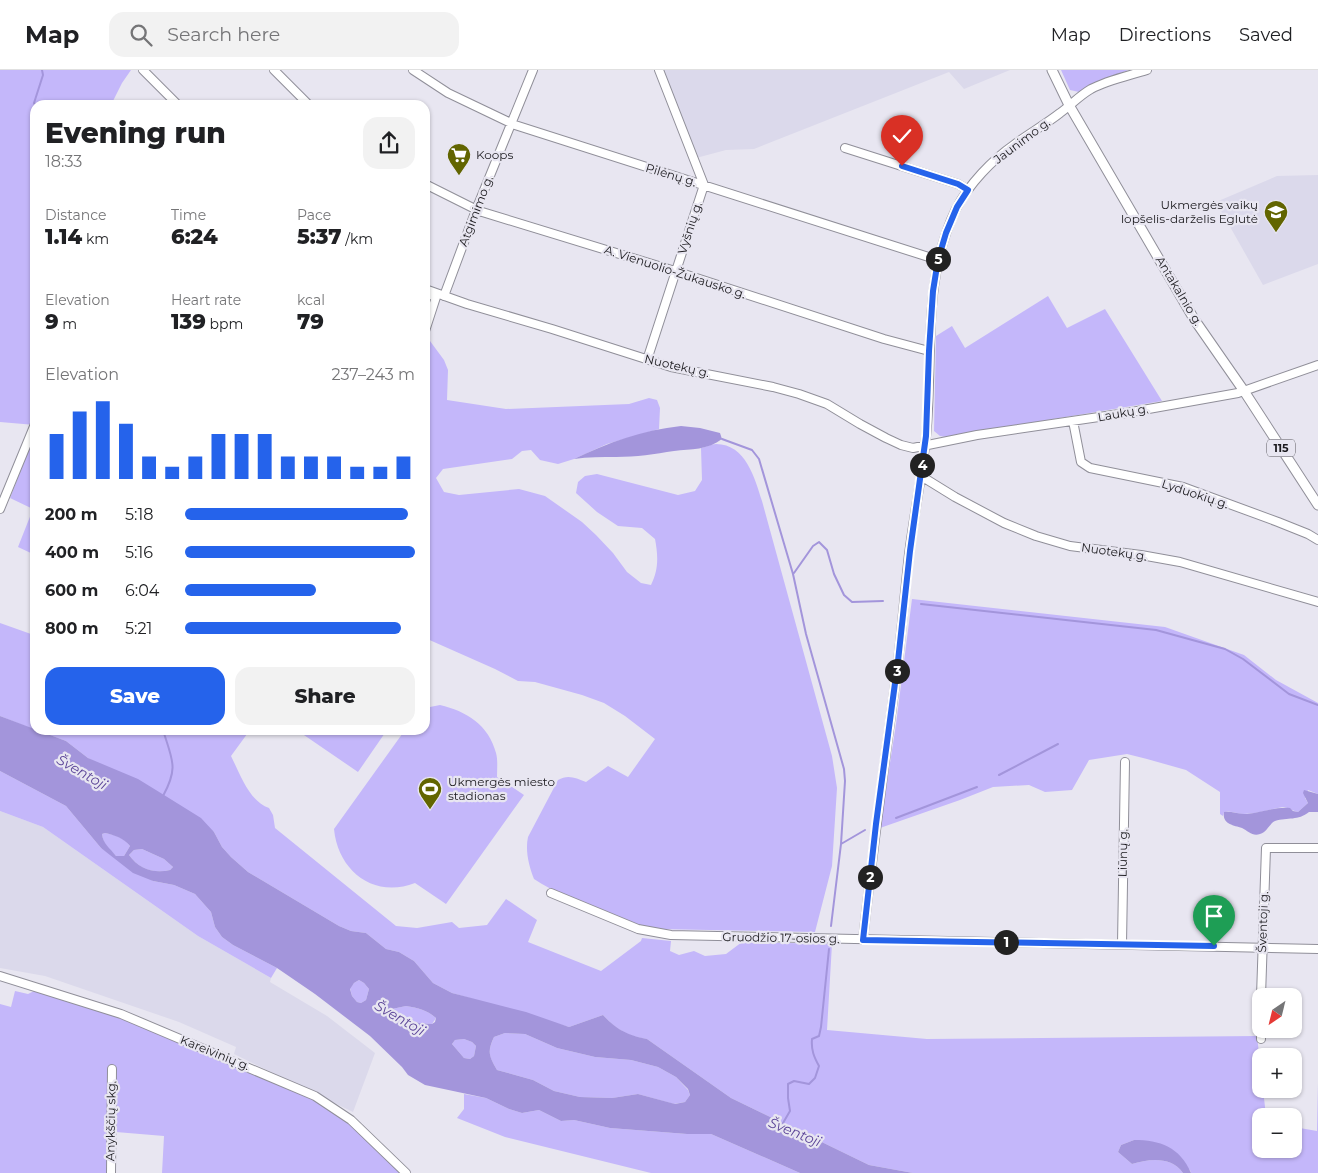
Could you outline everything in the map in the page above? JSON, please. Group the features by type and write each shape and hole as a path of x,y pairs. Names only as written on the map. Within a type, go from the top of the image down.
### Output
{"main road":[{"name":"Antakalnio g.","path":"1052,70 1069,105 1194,319 1244,391 1318,505"}],"street":[{"path":"143,70 173,100"},
{"path":"274,70 304,100"},
{"name":"Pilėnų g.","path":"413,70 448,93 510,122 938,260"},
{"name":"Atgimimo g.","path":"430,319 533,70"},
{"name":"Vyšnių g.","path":"647,360 704,184 659,70"},
{"name":"Jaunimo g.","path":"863,940 910,551 925,446 933,291 938,260 946,233 957,207 968,190 992,163 1007,150 1060,113 1078,96 1094,88 1147,70"},
{"path":"845,148 958,184 968,190"},
{"name":"A. Vienuolio-Žukausko g.","path":"430,187 476,210 676,272 884,340 929,351"},
{"name":"Nuotekų g.","path":"430,291 671,367 799,394 827,404 860,424 901,445 913,448 925,446"},
{"path":"430,296 440,295"},
{"name":"Laukų g.","path":"925,446 958,438 1072,421 1244,391 1318,365"},
{"name":"Lyduokių g.","path":"1072,421 1081,462 1090,468 1183,487 1278,522 1318,540"},
{"path":"0,509 30,436"},
{"name":"Nuotekų g.","path":"921,476 971,506 1004,523 1036,536 1070,546 1180,562 1318,602"},
{"name":"Liūnų g.","path":"1122,944 1125,762"},
{"name":"Šventoji g.","path":"1262,988 1266,848 1318,848"},
{"name":"Gruodžio 17-osios g.","path":"551,893 628,925 649,932 671,935 1318,949"},
{"name":"Kareivinių g.","path":"0,976 121,1014 316,1096 351,1120 406,1173"},
{"name":"Anykščių skg.","path":"111,1173 112,1069"}],"shaded area":[{"path":"0,70 131,70 114,100 30,100 30,425 0,422"},
{"path":"663,70 1010,70 964,89 949,72 754,149 726,150 696,158"},
{"path":"1061,70 1128,70 1079,92 1070,90"},
{"name":"Ukmergės vaikų lopšelis-darželis Eglutė","path":"1318,175 1318,264 1263,285 1216,202 1277,176"},
{"path":"1048,296 1067,328 1105,309 1162,401 946,437 940,436 934,431 936,336 952,326 965,348"},
{"path":"430,341 444,360 448,370 447,400 506,409 629,404 649,398 657,400 660,408 659,429 607,444 574,459 558,464 540,460 531,450 522,451 512,459 443,469 436,478 444,492 459,495 519,489 545,496 582,522 613,553 627,572 641,583 651,585 654,579 657,562 655,539 642,528 618,526 597,512 576,493 578,482 585,476 597,474 678,495 695,491 702,480 701,448 714,444 735,450 748,464 762,501 832,756 837,788 832,866 815,932 648,928 573,899 534,879 528,858 528,837 558,780 569,777 586,782 608,766 628,777 655,739 604,703 535,682 518,681 430,640"},
{"path":"30,446 30,508 10,498"},
{"path":"30,517 30,553 18,547"},
{"path":"912,599 1165,627 1244,655 1276,680 1318,703 1318,794 1308,790 1305,798 1308,803 1298,812 1283,807 1249,814 1224,812 1223,816 1220,814 1220,792 1186,770 1127,754 1089,760 1072,790 1045,792 1029,785 993,787 880,828"},
{"path":"0,623 30,634 30,728 0,716"},
{"name":"Ukmergės miesto stadionas","path":"440,705 459,711 482,727 493,743 496,753 497,777 524,795 446,904 415,883 400,887 386,887 372,884 361,878 351,869 343,857 337,844 334,829 401,735 430,735 430,707"},
{"path":"50,735 246,735 231,756 251,793 269,808 273,815 275,828 396,926 417,928 452,922 459,928 487,925 506,899 537,920 528,942 601,971 641,941 642,938 671,941 670,951 679,955 694,951 705,956 726,954 742,942 832,944 827,1030 927,1039 1252,1036 1252,1038 1257,1038 1258,1048 1252,1048 1252,1098 1264,1098 1265,1108 1252,1108 1252,1158 1302,1158 1302,1128 1317,1131 1318,1083 1318,1173 1191,1173 1190,1170 1134,1140 1121,1145 1118,1152 1132,1164 1152,1160 1166,1161 1183,1173 913,1173 869,1165 731,1098 647,1039 623,1031 613,1025 603,1015 569,1027 452,993 433,983 414,961 399,952 386,949 366,933 351,931 339,926 248,872 222,847 214,832 88,758 66,741"},
{"path":"304,735 384,735 358,772"},
{"path":"0,771 66,806 101,848 153,881 174,885 195,894 211,912 215,927 222,937 233,945 277,968 271,978 198,936 43,827 0,811"},
{"path":"0,811 43,827 198,936 271,978 270,982 327,1016 375,1053 353,1112 234,1054 236,1047 179,1022 45,976 0,968"},
{"path":"105,833 119,837 128,843 130,846 124,856 116,856 109,849 105,844 102,834"},
{"path":"142,849 164,859 173,867 170,870 152,871 142,867 129,855 134,850"},
{"path":"359,980 369,989 366,1000 361,1003 357,1002 352,996 350,988"},
{"path":"15,991 28,994 34,991 139,1025 310,1097 350,1122 401,1173 162,1173 164,1136 116,1132 116,1173 0,1173 0,1004 11,1007"},
{"path":"406,1006 422,1010 436,1018 432,1024 421,1023 393,1015 388,1013 387,1010"},
{"path":"505,1033 525,1034 557,1048 595,1057 631,1060 658,1067 676,1077 690,1095 685,1102 674,1104 638,1094 612,1098 580,1097 554,1091 533,1080 497,1070 491,1058 490,1047 494,1037"},
{"path":"464,1039 476,1046 474,1056 470,1059 464,1058 452,1044 455,1040"},
{"path":"464,1094 486,1098 522,1113 539,1110 561,1121 574,1120 610,1128 711,1134 800,1173 651,1173 505,1137 457,1118 464,1109"}],"water":[{"path":"681,426 720,433 722,439 717,443 693,449 638,456 574,459 626,438"},
{"name":"Šventoji","path":"0,716 30,727 30,735 50,735 66,741 88,758 138,779 201,818 214,832 222,847 248,872 339,926 351,931 366,933 386,949 399,952 414,961 433,983 452,993 526,1012 569,1027 603,1015 613,1025 623,1031 647,1039 731,1098 869,1165 913,1173 800,1173 711,1134 610,1128 574,1120 561,1121 539,1110 522,1113 486,1098 425,1085 408,1075 370,1036 315,994 277,968 233,945 222,937 215,927 211,912 195,894 174,885 153,881 133,873 101,848 66,806 0,771","holes":["105,833 128,843 130,846 124,856 116,856 105,843 102,834","142,849 164,859 173,867 170,870 164,871 153,871 142,867 129,855 134,850","359,980 369,989 366,1000 361,1003 357,1002 352,996 350,989","406,1006 429,1013 436,1018 435,1022 432,1024 410,1021 388,1013 387,1010","505,1033 525,1034 557,1048 595,1057 631,1060 658,1067 676,1077 688,1089 690,1095 685,1102 675,1104 638,1094 612,1098 580,1097 554,1091 533,1080 497,1070 490,1054 494,1037","464,1039 472,1042 476,1046 474,1056 470,1059 464,1058 452,1044 455,1040"]},
{"path":"1304,790 1318,794 1318,812 1309,812 1297,818 1275,821 1264,832 1257,835 1226,822 1224,812 1249,814 1290,808 1298,812 1308,803 1303,793"},
{"path":"1134,1140 1161,1144 1175,1151 1191,1173 1183,1173 1166,1161 1152,1160 1132,1164 1118,1152 1121,1145"}],"waterway":[{"path":"35,100 43,75 42,70"},
{"path":"722,439 752,450 759,459 793,574 806,634 844,769 841,844 831,926"},
{"path":"794,573 813,546 819,542 827,550 834,574 844,595 852,602 883,601"},
{"path":"921,604 1156,630 1225,649 1243,659 1289,694 1318,705"},
{"path":"163,796 171,778 172,770 171,756 165,735"},
{"path":"999,775 1058,744"},
{"path":"896,818 977,787"},
{"path":"841,844 865,830"},
{"name":"Šventoji","path":"783,1123 790,1111 788,1084 794,1081 809,1084 815,1078 819,1066 813,1053 812,1039 819,1036 821,1027 829,949"}],"place":[{"name":"Koops","path":"459,176"},
{"name":"Ukmergės vaikų lopšelis-darželis Eglutė","path":"1276,233"},
{"name":"Ukmergės miesto stadionas","path":"430,810"}],"route":[{"path":"902,166 958,184 968,190 957,207 946,233 938,260 933,291 926,436 910,551 863,940 1214,946"}]}
